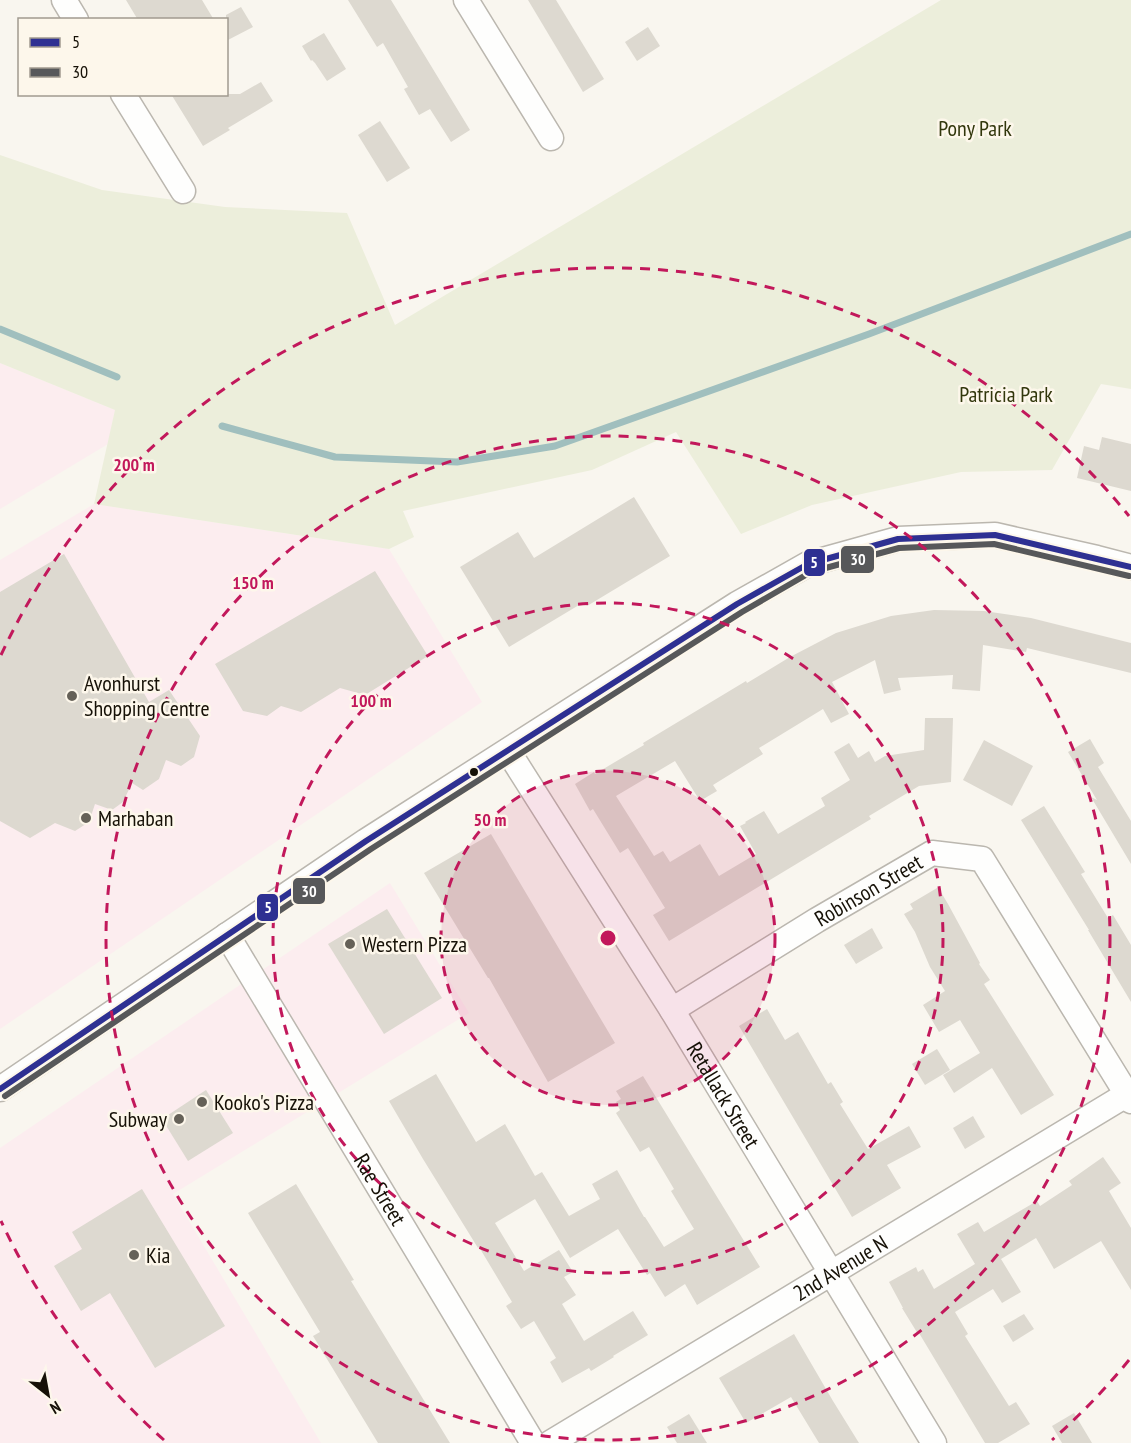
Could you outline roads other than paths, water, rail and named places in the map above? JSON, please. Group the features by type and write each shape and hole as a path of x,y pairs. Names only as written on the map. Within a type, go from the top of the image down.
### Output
{"street":[{"path":"64,0 75,18"},
{"path":"466,0 551,138"},
{"path":"124,96 183,191"},
{"path":"0,1089 366,841 737,604 808,564 898,539 995,535 1131,567"},
{"name":"Retallack Street","path":"508,751 672,1011 934,1443"},
{"name":"Robinson Street","path":"672,1011 817,920 932,853 982,859 1130,1096"},
{"name":"Rae Street","path":"227,935 533,1443"},
{"name":"2nd Avenue N","path":"550,1443 1130,1096"}],"waterway":[{"path":"222,426 335,457 457,462 555,446 869,334 1131,234"},
{"path":"0,329 117,377"}],"place":[{"name":"Avonhurst Shopping Centre","path":"72,696"},
{"name":"Marhaban","path":"86,818"},
{"name":"Western Pizza","path":"350,944"},
{"name":"Kooko's Pizza","path":"202,1102"},
{"name":"Subway","path":"179,1119"},
{"name":"Kia","path":"134,1255"}],"park label":[{"name":"Pony Park","path":"975,128"},
{"name":"Patricia Park","path":"1006,394"}]}
